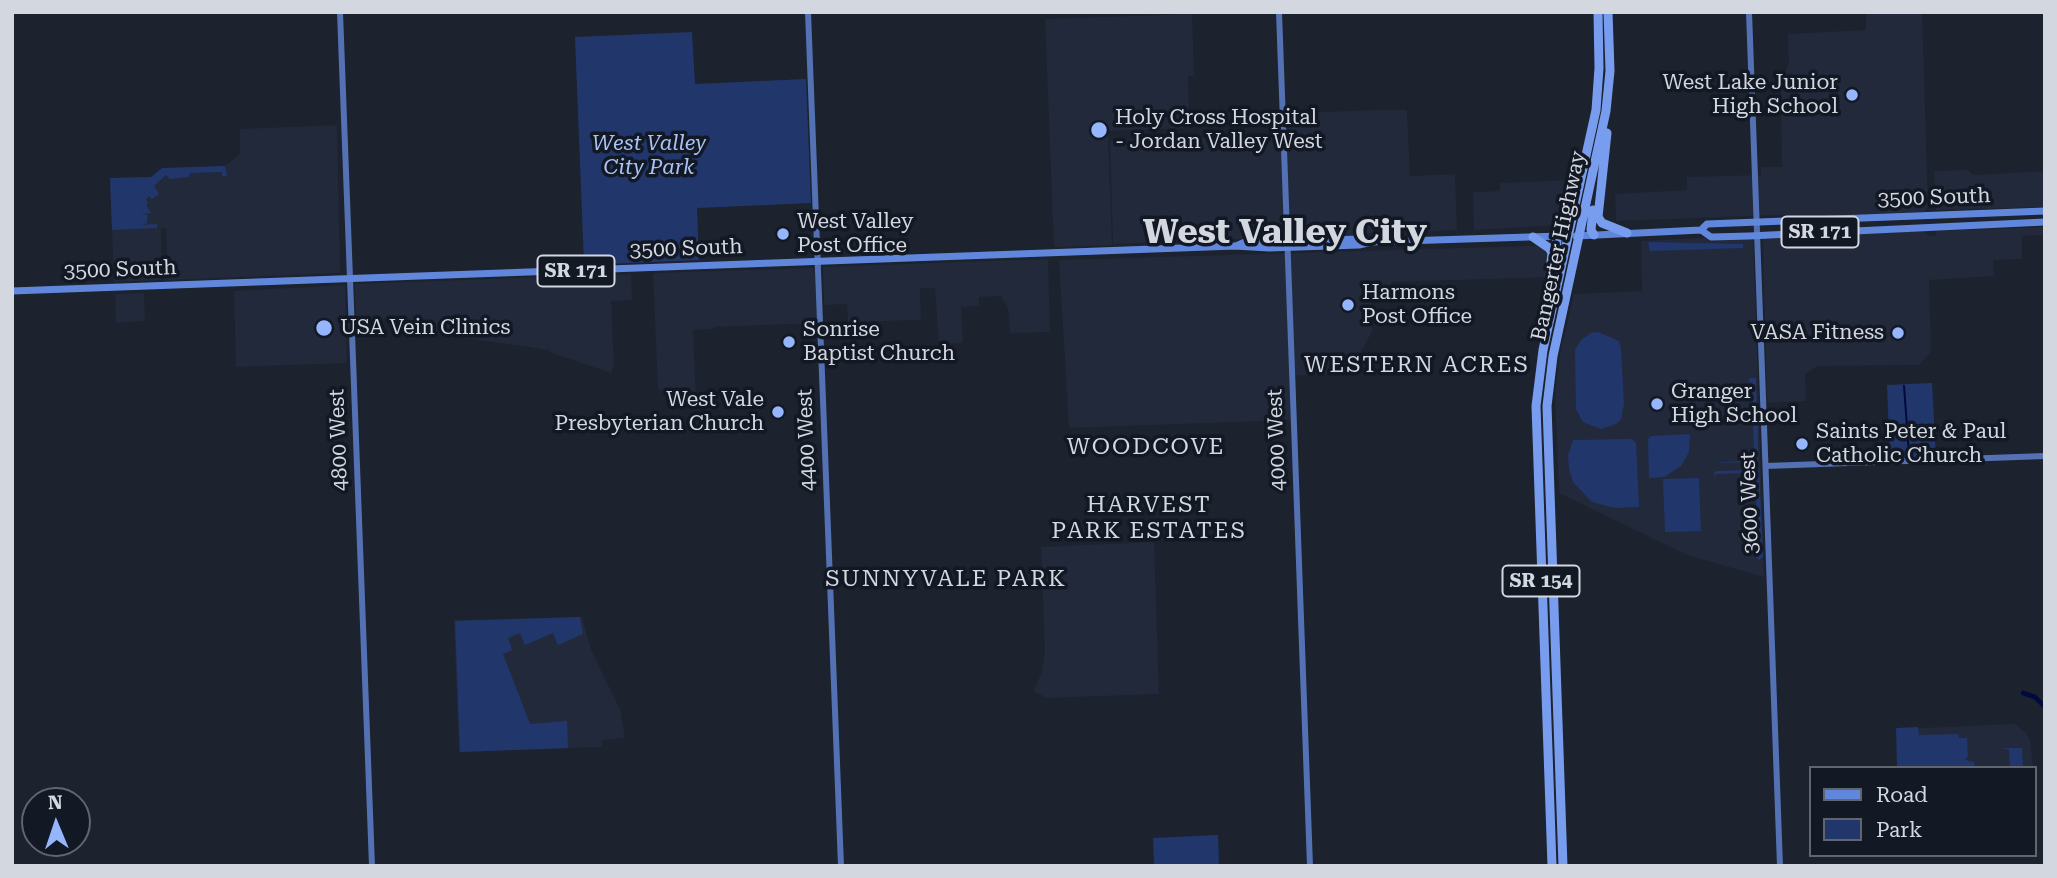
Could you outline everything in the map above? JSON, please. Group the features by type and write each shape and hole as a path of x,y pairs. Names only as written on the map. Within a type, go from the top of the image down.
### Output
{"highway":[{"name":"Bangerter Highway","path":"1552,866 1536,414 1539,370 1597,99 1598,12"},
{"name":"Bangerter Highway","path":"1563,866 1546,428 1550,371 1606,111 1610,71 1608,12"},
{"path":"1594,235 1592,217 1598,185 1592,155 1601,112 1597,99"},
{"path":"1606,111 1609,122 1598,217 1602,223 1627,233"},
{"path":"1550,371 1549,351 1558,315 1551,284 1557,254 1557,236"},
{"path":"1533,237 1549,248 1552,255 1535,374 1536,414"}],"main road":[{"name":"3500 South","path":"1701,230 1707,224 2045,211"},
{"name":"3500 South","path":"12,291 1236,246 1245,248 1362,239 1372,242 1701,230 1711,237 1758,236 2045,222"}],"street":[{"name":"4800 West","path":"340,12 372,866"},
{"name":"4400 West","path":"808,12 841,866"},
{"name":"4000 West","path":"1279,12 1310,866"},
{"name":"3600 West","path":"1749,12 1780,866"},
{"path":"1766,466 2045,456"}],"shaded area":[{"name":"West Lake Junior High School","path":"1866,12 1922,12 1928,207 1925,212 1616,221 1615,194 1687,190 1687,177 1761,175 1761,167 1782,167 1781,80 1789,63 1788,34 1866,30"},
{"name":"Holy Cross Hospital - Jordan Valley West","path":"1192,14 1194,76 1188,76 1189,128 1108,131 1112,245 1054,247 1045,19"},
{"path":"1407,110 1410,176 1455,174 1457,230 1113,244 1110,141 1289,135 1288,116 1292,113"},
{"path":"337,125 340,273 168,280 166,228 161,228 161,280 114,282 110,178 151,177 162,168 225,166 240,154 240,129"},
{"path":"1968,170 1973,175 2045,171 2045,207 1936,210 1934,171"},
{"path":"1573,180 1562,225 1474,230 1473,192 1500,191 1500,183"},
{"path":"2045,227 2045,235 2022,236 2022,259 1993,260 1994,276 1929,280 1931,352 1919,365 1818,366 1805,374 1806,401 1767,403 1763,239 1923,231 1929,236 1936,235 1937,231"},
{"name":"Granger High School","path":"1753,235 1764,577 1687,555 1559,493 1555,395 1560,355 1574,294 1642,291 1641,241"},
{"path":"1564,245 1553,277 1391,282 1391,293 1371,294 1372,332 1349,373 1289,376 1291,420 1069,428 1059,260"},
{"path":"1048,259 1050,332 1010,333 1008,308 1001,296 979,297 979,306 961,307 963,343 939,344 935,288 920,288 921,320 848,322 847,304 824,305 823,267"},
{"path":"812,268 815,271 817,323 693,330 696,401 658,389 653,273"},
{"path":"631,274 632,300 611,301 614,366 611,373 549,352 550,350 417,331 405,318 356,320 355,284"},
{"path":"345,285 347,363 236,367 234,291"},
{"path":"144,293 145,321 116,323 115,294"},
{"path":"1154,542 1159,694 1047,698 1033,691 1042,672 1045,651 1041,547"},
{"path":"582,617 591,650 620,709 625,738 602,740 602,747 459,752 454,620"},
{"path":"2015,724 2030,740 2033,766 1900,766 1898,729"}],"green space":[{"name":"West Valley City Park","path":"692,32 695,84 806,79 811,203 697,208 699,260 584,265 575,37"},
{"path":"225,166 227,176 222,176 222,172 190,173 189,177 170,179 166,175 154,186 159,194 152,199 149,196 146,199 151,213 141,214 147,215 147,223 142,225 157,224 157,228 112,230 110,178 151,177 162,168"},
{"path":"1648,242 1743,244 1743,248 1650,251"},
{"path":"1598,332 1619,341 1624,404 1621,419 1616,424 1601,429 1583,422 1576,409 1575,350 1581,340"},
{"path":"1750,378 1756,378 1757,420 1750,420 1753,417 1752,383 1748,382"},
{"path":"1932,383 1936,458 1890,459 1887,385"},
{"path":"1750,422 1758,422 1758,462 1714,463 1750,460 1750,455 1754,455 1753,425"},
{"path":"1690,434 1689,452 1681,466 1664,477 1649,478 1648,439 1651,436"},
{"path":"1632,439 1636,443 1639,507 1614,508 1592,502 1573,482 1569,469 1568,455 1573,440"},
{"path":"1759,470 1763,557 1759,560 1755,556 1758,551 1755,476 1750,473 1716,474 1715,477 1714,473"},
{"path":"1699,478 1701,531 1665,532 1663,479"},
{"path":"580,617 583,634 558,645 553,633 525,645 520,633 508,638 512,650 503,654 530,724 567,721 568,748 460,752 455,621"},
{"path":"1918,727 1919,735 1958,734 1959,738 1967,738 1968,757 1965,758 1974,762 1975,766 1897,766 1896,728"},
{"path":"2003,748 2022,748 2023,766 2010,766 2009,750"},
{"path":"1218,835 1219,866 1154,866 1153,838"}],"waterway":[{"path":"1904,386 1909,454"},
{"path":"2023,693 2035,697 2045,707"}],"place":[{"name":"West Lake Junior High School","path":"1852,95"},
{"name":"Holy Cross Hospital - Jordan Valley West","path":"1099,130"},
{"name":"West Valley Post Office","path":"783,234"},
{"name":"Harmons Post Office","path":"1348,305"},
{"name":"USA Vein Clinics","path":"324,328"},
{"name":"VASA Fitness","path":"1898,333"},
{"name":"Sonrise Baptist Church","path":"789,342"},
{"name":"Granger High School","path":"1657,404"},
{"name":"West Vale Presbyterian Church","path":"778,412"},
{"name":"Saints Peter & Paul Catholic Church","path":"1802,444"}],"district":[{"name":"West Valley City","path":"1285,233"},
{"name":"WESTERN ACRES","path":"1417,365"},
{"name":"WOODCOVE","path":"1146,447"},
{"name":"HARVEST PARK ESTATES","path":"1149,518"},
{"name":"SUNNYVALE PARK","path":"946,579"}]}
